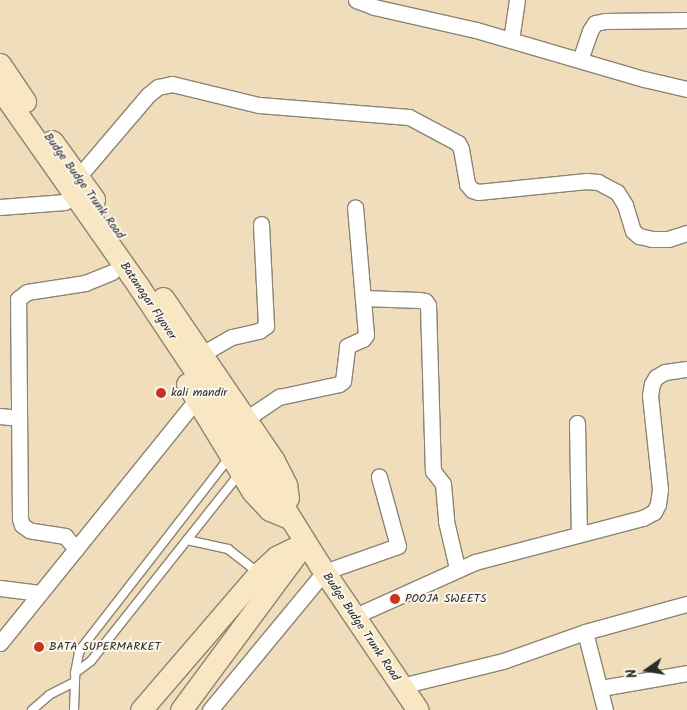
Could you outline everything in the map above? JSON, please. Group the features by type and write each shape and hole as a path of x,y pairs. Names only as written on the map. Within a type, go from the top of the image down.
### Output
{"street":[{"path":"356,0 374,7 510,40 687,89"},
{"path":"510,40 516,0"},
{"path":"580,60 590,31 595,23 605,21 687,20"},
{"name":"Budge Budge Trunk Road","path":"0,64 45,132 77,174 274,461 286,485 290,518 270,510 260,502 196,399 112,272 0,112"},
{"path":"77,174 148,96 158,88 172,84 259,105 409,117 458,143 461,149 467,184 472,190 478,192 586,181 598,182 617,192 625,205 633,232 639,236 652,239 668,239 687,233"},
{"name":"Batanagar Flyover","path":"0,89 139,287 255,461 305,543"},
{"path":"0,207 59,196"},
{"path":"246,419 279,397 339,384 343,381 347,346 363,339 366,334 355,207"},
{"path":"202,354 232,337 259,331 266,326 261,224"},
{"path":"76,549 65,536 29,530 22,526 18,299 27,292 85,283 112,272"},
{"path":"363,298 419,300 425,301 428,305 433,471 443,484 446,521 457,568"},
{"path":"355,616 457,568 643,518 654,512 658,504 660,489 650,396 652,384 656,377 665,372 687,369"},
{"path":"0,643 196,399"},
{"path":"0,416 19,418"},
{"path":"577,423 579,534"},
{"path":"210,710 324,572 398,546 379,477"},
{"path":"141,710 259,573 276,557 305,543"},
{"path":"181,710 305,543"},
{"name":"Budge Budge Trunk Road","path":"305,543 418,710"},
{"path":"0,588 40,594"},
{"path":"401,686 518,657 585,632 687,604"},
{"path":"585,632 601,688 605,710"},
{"path":"601,688 687,673"}],"lane":[{"path":"75,673 91,661 187,540 236,464"},
{"path":"74,710 75,673 79,653 83,646 236,464"},
{"path":"187,540 228,549 259,573"},
{"path":"32,710 49,695 75,682"}],"place":[{"name":"kali mandir","path":"161,393"},
{"name":"POOJA SWEETS","path":"395,599"},
{"name":"BATA SUPERMARKET","path":"39,647"}]}
